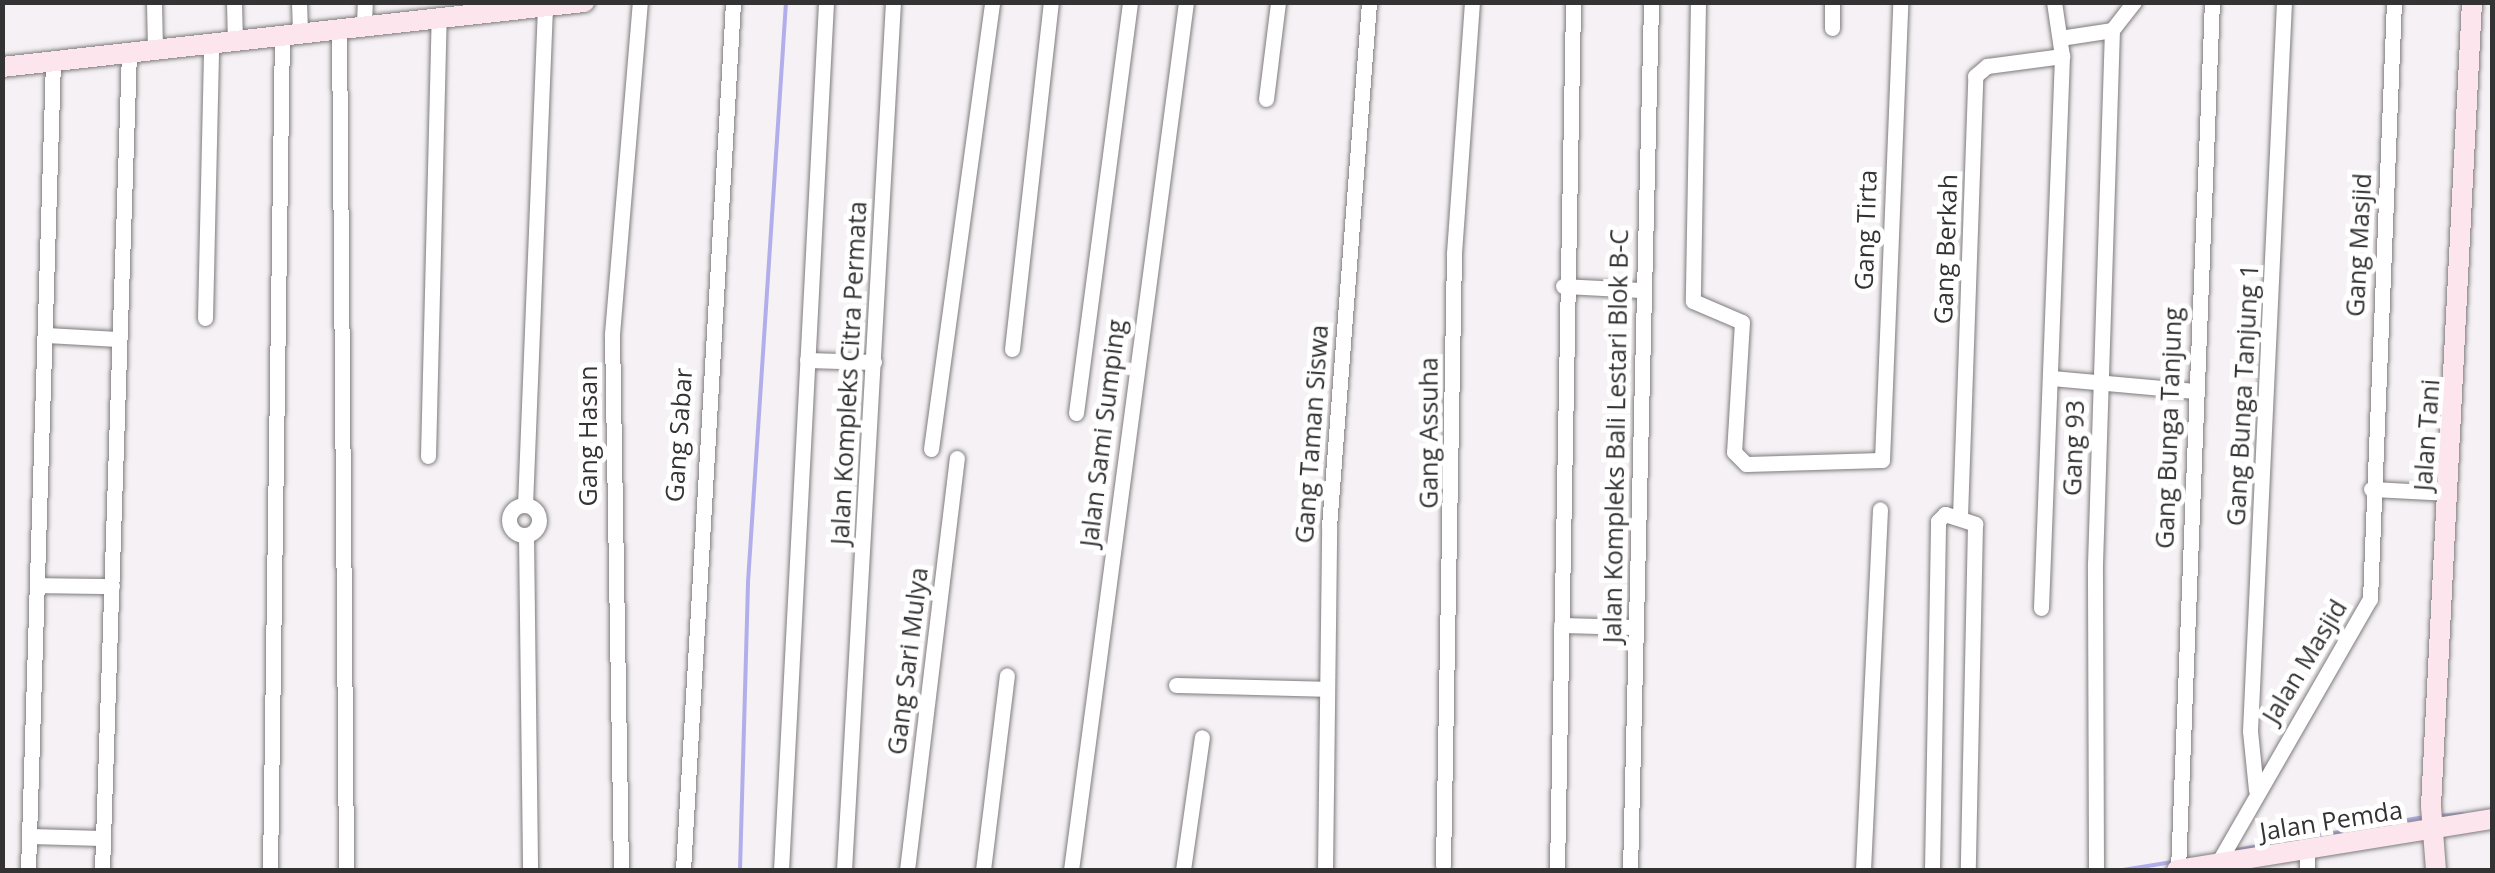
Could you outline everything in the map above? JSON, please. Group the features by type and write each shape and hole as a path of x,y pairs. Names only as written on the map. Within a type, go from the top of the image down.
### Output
{"street":[{"path":"154,2 155,50"},
{"path":"234,2 235,42"},
{"path":"270,870 291,34 299,2"},
{"path":"364,2 364,25"},
{"path":"2,66 584,2"},
{"name":"Gang Hasan","path":"621,870 612,352 640,2"},
{"name":"Gang Sabar","path":"683,870 733,2"},
{"path":"781,870 826,2"},
{"name":"Jalan Kompleks Citra Permata","path":"844,870 893,2"},
{"path":"931,449 992,2"},
{"path":"1012,350 1051,2"},
{"path":"1076,413 1130,2"},
{"name":"Jalan Sami Sumping","path":"1072,870 1186,2"},
{"path":"1266,100 1278,2"},
{"name":"Gang Taman Siswa","path":"1325,870 1325,689 1369,2"},
{"name":"Gang Assuha","path":"1443,865 1454,253 1472,2"},
{"path":"1557,870 1563,286 1573,2"},
{"name":"Jalan Kompleks Bali Lestari Blok B-C","path":"1630,870 1651,2"},
{"name":"Gang Tirta","path":"1698,2 1692,301 1737,318 1745,332 1736,460 1882,460 1900,2"},
{"path":"1832,2 1832,28"},
{"path":"2041,608 2062,56 2054,2"},
{"path":"2060,38 2112,30 2134,2"},
{"name":"Gang Bunga Tanjung","path":"2178,865 2212,2"},
{"name":"Gang Bunga Tanjung 1","path":"2256,790 2250,730 2284,2"},
{"name":"Gang Masjid","path":"2371,489 2394,2"},
{"name":"Jalan Tani","path":"2436,870 2432,819 2472,2"},
{"path":"530,870 526,536 509,525 525,505 545,6"},
{"path":"428,456 439,16"},
{"path":"339,28 346,870"},
{"name":"Gang 93","path":"2096,870 2100,380 2112,30"},
{"path":"206,318 212,44"},
{"path":"102,870 130,52"},
{"name":"Gang Berkah","path":"1968,870 1974,524 1960,516 1975,76 1986,66 2062,56"},
{"path":"28,870 52,60"},
{"path":"1563,286 1643,290"},
{"path":"45,336 119,339"},
{"path":"807,360 874,362"},
{"path":"2051,378 2196,391"},
{"name":"Gang Sari Mulya","path":"907,870 957,458"},
{"path":"2371,489 2447,492"},
{"name":"Jalan Masjid","path":"2220,862 2256,790 2370,599 2371,489"},
{"path":"1863,870 1880,509"},
{"path":"1932,870 1938,520 1960,516"},
{"path":"37,585 112,586"},
{"path":"1562,625 1635,627"},
{"path":"983,870 1007,675"},
{"path":"1176,685 1325,689"},
{"path":"1183,870 1202,736"},
{"name":"Jalan Pemda","path":"2178,865 2307,848 2432,819 2492,819"},
{"path":"29,836 103,838"},
{"path":"2307,848 2307,870"}],"waterway":[{"path":"740,870 748,582 786,2"},
{"path":"2437,816 2463,814"},
{"path":"2231,851 2423,817"},
{"path":"2123,870 2172,862"}]}
